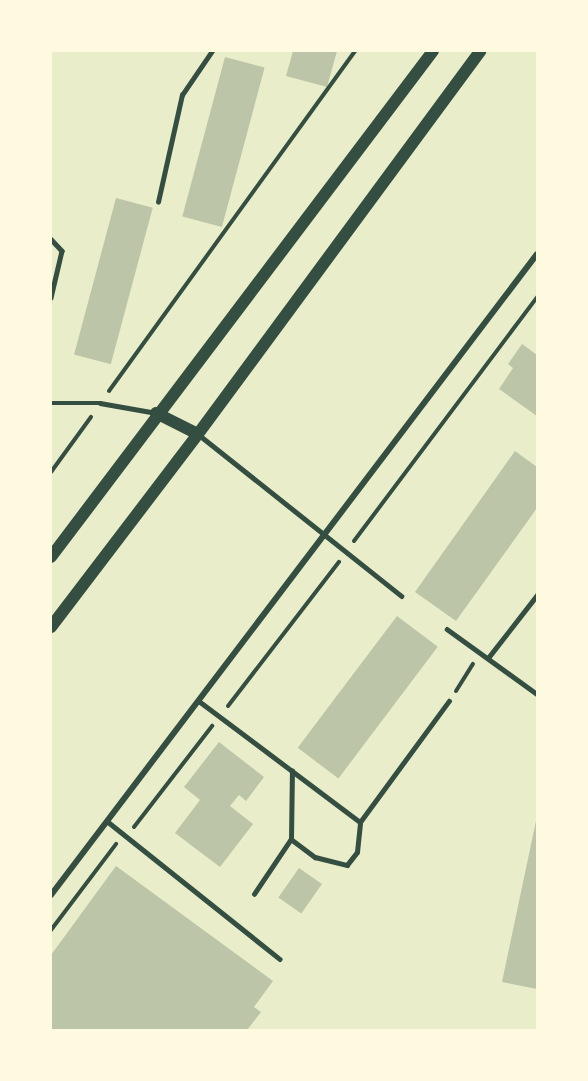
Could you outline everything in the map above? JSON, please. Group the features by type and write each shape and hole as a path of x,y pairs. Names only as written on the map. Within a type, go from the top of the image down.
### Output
{"main road":[{"path":"51,557 156,413 433,51"},
{"path":"51,627 198,434 480,51"},
{"path":"156,413 198,434"}],"street":[{"path":"51,895 537,254"}],"lane":[{"path":"158,202 182,95 212,51"},
{"path":"51,239 62,251 51,298"},
{"path":"51,404 100,403 156,413"},
{"path":"198,434 402,596"},
{"path":"488,658 537,595"},
{"path":"447,629 537,694"},
{"path":"199,701 360,822"},
{"path":"291,839 315,857 347,865 357,852 360,822 449,701"},
{"path":"254,894 291,839 292,771"},
{"path":"107,821 280,958"}],"path":[{"path":"51,472 355,51"},
{"path":"51,930 112,847 127,837 347,551 537,297"},
{"path":"449,701 480,653"}],"building":[{"path":"293,51 337,51 327,87 286,76"},
{"path":"225,57 265,68 222,227 182,216"},
{"path":"116,198 153,208 111,364 74,354"},
{"path":"522,344 537,355 537,416 499,389 513,368 508,364"},
{"path":"515,451 537,467 537,508 456,621 415,592"},
{"path":"397,616 438,647 338,778 298,748"},
{"path":"219,742 264,777 246,801 239,795 230,806 253,824 220,867 175,833 200,800 184,787"},
{"path":"537,821 537,989 502,982"},
{"path":"116,866 273,981 254,1007 261,1012 247,1030 51,1029 51,955"},
{"path":"299,868 322,884 301,914 278,897"}]}
